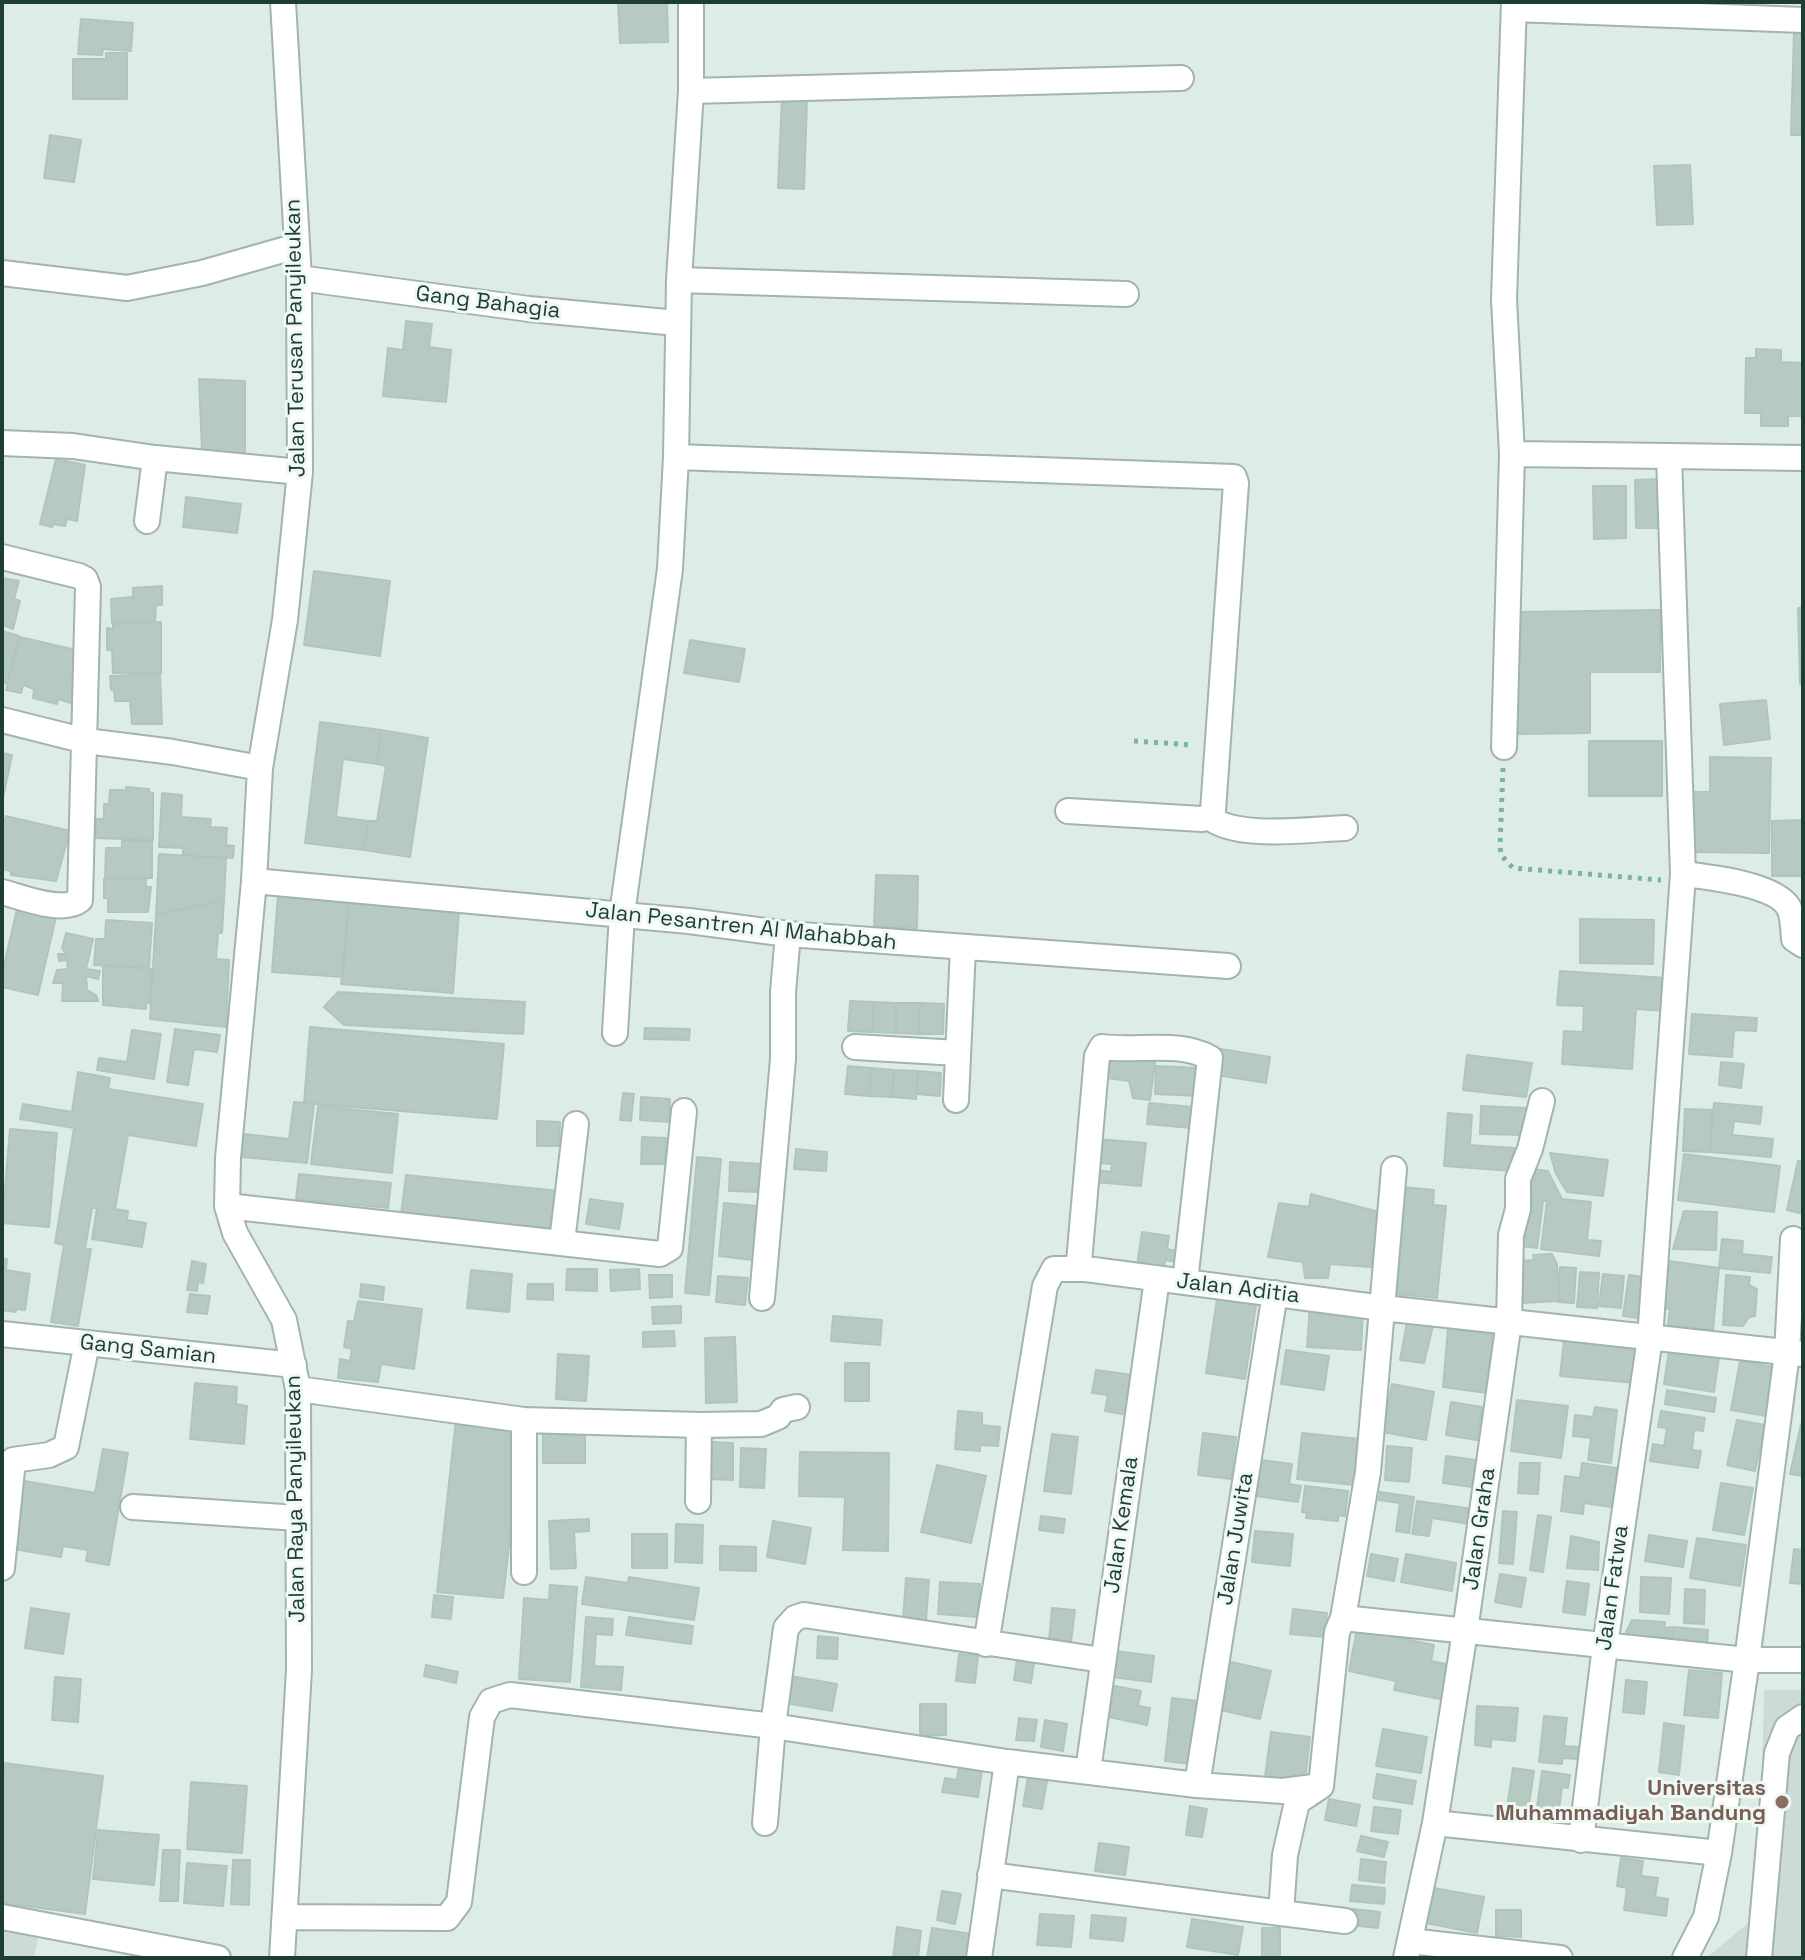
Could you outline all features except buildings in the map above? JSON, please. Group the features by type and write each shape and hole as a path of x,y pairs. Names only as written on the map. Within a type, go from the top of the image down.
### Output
{"street":[{"name":"Jalan Terusan Panyileukan","path":"260,768 285,620 300,472 299,278 283,2"},
{"path":"615,1033 622,914 670,569 676,457 677,323 691,91 691,2"},
{"path":"1504,747 1512,454 1504,299 1514,6 1803,20"},
{"path":"691,91 1181,78"},
{"path":"2,273 127,288 202,273 297,246"},
{"name":"Gang Bahagia","path":"299,278 529,309 677,323"},
{"path":"679,280 1126,294"},
{"path":"2,443 73,446 155,458 300,472"},
{"path":"1512,454 1803,458"},
{"name":"Jalan Fatwa","path":"1581,1840 1605,1646 1650,1338 1682,878 1669,456"},
{"path":"676,457 1234,477 1213,811 1209,817"},
{"path":"147,521 155,458"},
{"path":"2,557 79,576 85,579 88,587 80,900 62,907 2,892"},
{"path":"2,720 86,741 173,752 260,768"},
{"name":"Jalan Raya Panyileukan","path":"260,768 254,881 228,1158 227,1206 235,1233 284,1320 298,1389 299,1670 282,1958"},
{"path":"1068,811 1209,817 1227,827 1267,831 1345,828"},
{"path":"1682,878 1754,887 1771,893 1791,910 1794,939 1803,945"},
{"name":"Jalan Pesantren Al Mahabbah","path":"254,881 622,914 788,934 1228,966"},
{"path":"762,1298 783,1059 783,992 788,934"},
{"path":"956,1100 963,948"},
{"path":"855,1047 958,1053"},
{"path":"1086,1269 1079,1262 1097,1056 1102,1047 1125,1050 1188,1048 1210,1058 1185,1282"},
{"name":"Jalan Graha","path":"1408,1949 1435,1823 1465,1631 1509,1322 1511,1235 1518,1209 1518,1179 1530,1149 1542,1101"},
{"path":"227,1206 660,1254 670,1248 684,1111"},
{"path":"562,1242 576,1124"},
{"path":"1321,1786 1337,1632 1343,1618 1368,1472 1394,1169"},
{"path":"1685,1958 1706,1917 1719,1853 1795,1353 1793,1239"},
{"name":"Jalan Aditia","path":"986,1644 1045,1286 1054,1269 1086,1269 1383,1308 1795,1353"},
{"name":"Jalan Kemala","path":"1088,1771 1157,1279"},
{"name":"Jalan Juwita","path":"1197,1785 1275,1293"},
{"name":"Gang Samian","path":"2,1334 294,1365"},
{"path":"2,1568 13,1460 49,1455 66,1447 87,1343"},
{"path":"298,1389 524,1420 761,1424 778,1417 783,1410 797,1407"},
{"path":"524,1420 524,1572"},
{"path":"698,1501 699,1425"},
{"path":"133,1507 298,1518"},
{"path":"765,1823 773,1726 786,1628 795,1618 804,1615 1102,1660"},
{"path":"1343,1618 1747,1660 1803,1660"},
{"path":"285,1917 447,1918 459,1902 482,1717 491,1701 510,1695 773,1726 1007,1762 1197,1785 1283,1791 1321,1786"},
{"path":"1759,1958 1777,1753 1787,1728 1803,1717"},
{"path":"979,1958 1007,1762"},
{"path":"1281,1913 1285,1855 1297,1802 1321,1786"},
{"path":"1435,1823 1719,1853"},
{"path":"990,1875 1345,1921"},
{"path":"2,1917 218,1958"},
{"path":"1408,1949 1560,1958"}],"path":[{"path":"1134,741 1217,746"},
{"path":"1504,747 1500,846 1501,855 1513,868 1682,878"}],"shaded area":[{"name":"Universitas Muhammadiyah Bandung","path":"1764,1690 1803,1690 1803,1958 1706,1958 1759,1914"},
{"path":"2,1930 38,1937 34,1958 2,1958"}],"place":[{"name":"Universitas Muhammadiyah Bandung","path":"1782,1802"}]}
